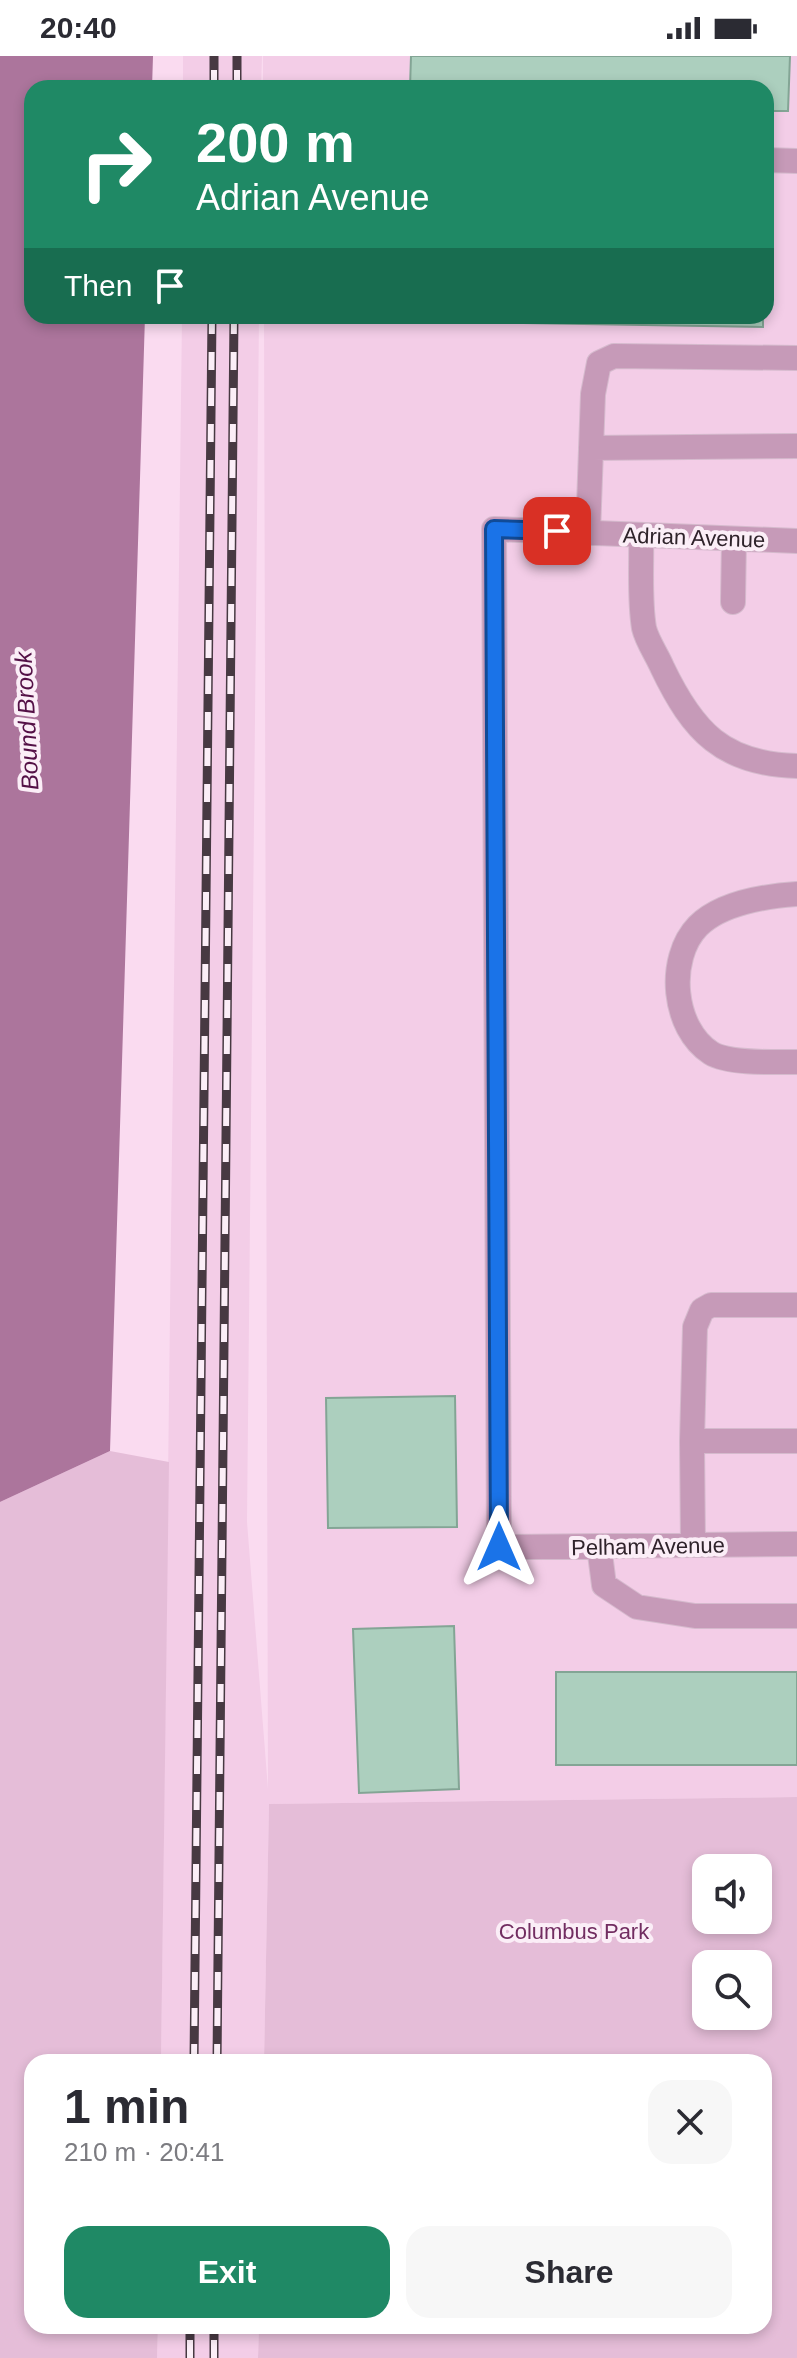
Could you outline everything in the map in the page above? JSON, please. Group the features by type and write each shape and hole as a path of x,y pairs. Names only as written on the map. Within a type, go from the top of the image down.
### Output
{"street":[{"path":"774,160 797,161"},
{"path":"588,533 593,394 599,363 614,356 797,358"},
{"path":"591,448 797,446"},
{"name":"Adrian Avenue","path":"499,1547 494,529 797,541"},
{"path":"641,535 645,630 671,686 710,742 766,765 797,766"},
{"path":"733,602 734,539"},
{"path":"797,894 733,906 698,926 682,954 678,994 686,1029 713,1054 759,1062 797,1062"},
{"path":"693,1545 695,1327 702,1310 711,1305 797,1305"},
{"path":"692,1441 797,1441"},
{"name":"Pelham Avenue","path":"499,1547 797,1544"},
{"path":"599,1546 604,1585 637,1607 695,1616 797,1616"}],"shaded area":[{"path":"183,56 262,56 261,80 183,80"},
{"path":"263,56 797,56 797,1797 269,1804 264,2054 161,2054 182,324 259,324 247,1522 268,1789 264,324 774,324 774,80 263,80"},
{"path":"158,2334 259,2334 258,2358 157,2358"}],"green space":[{"path":"110,1451 169,1462 161,2054 24,2054 24,2334 158,2334 157,2358 0,2358 0,1502"},
{"name":"Columbus Park","path":"797,1797 797,2358 258,2358 259,2334 772,2334 772,2054 264,2054 269,1804"}],"water":[{"name":"Bound Brook","path":"0,56 153,56 152,80 24,80 24,324 145,324 110,1451 0,1502"}],"building":[{"path":"411,56 790,56 788,111 774,111 774,80 410,80"},
{"path":"585,324 763,324 763,327"},
{"path":"455,1396 457,1527 328,1528 326,1398"},
{"path":"454,1626 459,1789 359,1793 353,1629"},
{"path":"556,1672 797,1672 797,1765 556,1765"}],"railway":[{"path":"214,56 214,80"},
{"path":"237,56 237,80"},
{"path":"194,2054 212,324"},
{"path":"217,2054 234,324"},
{"path":"190,2334 190,2358"},
{"path":"214,2334 214,2358"}],"route":[{"path":"499,1547 494,529 557,531"}]}
